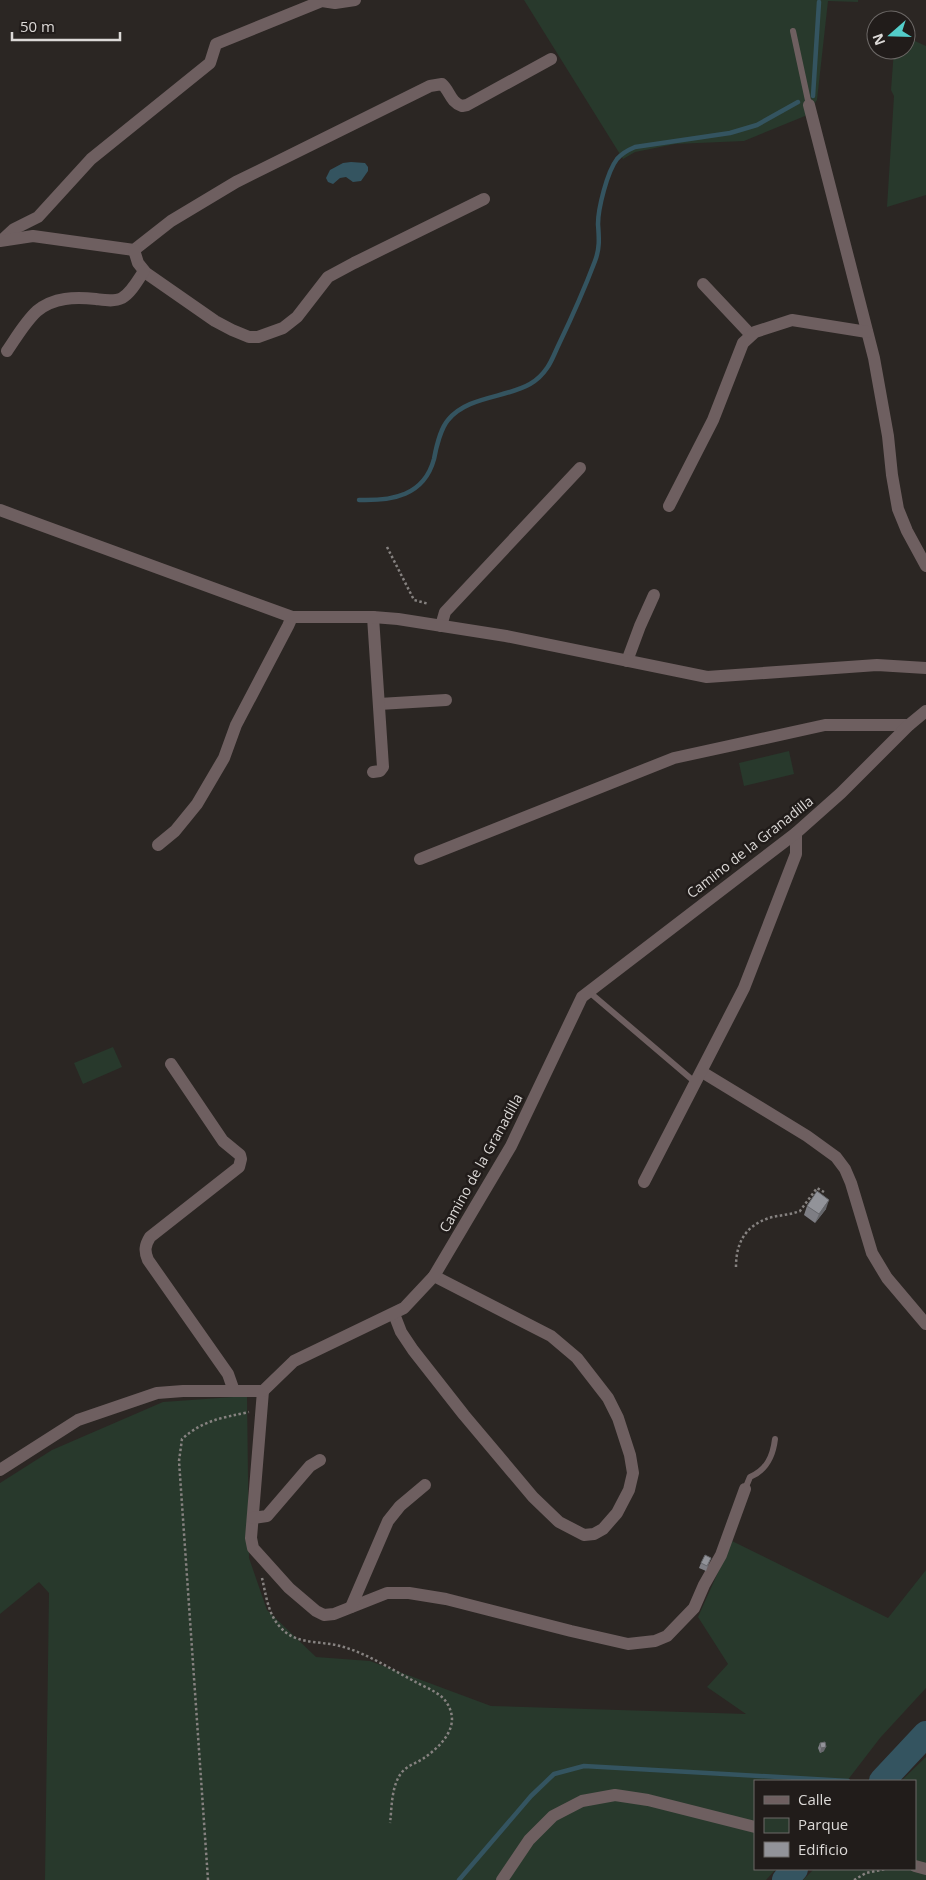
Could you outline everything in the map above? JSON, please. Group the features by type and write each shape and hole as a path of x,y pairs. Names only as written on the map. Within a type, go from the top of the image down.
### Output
{"street":[{"path":"1,240 14,229 38,217 91,159 210,63 216,44 322,1 335,3 355,0"},
{"path":"1,240 33,236 134,250 171,221 236,182 430,86 442,84 458,105 467,105 551,59"},
{"path":"809,105 874,358 888,436 898,509 907,531 926,566"},
{"path":"134,250 138,263 144,271 215,321 249,337 258,337 283,328 297,317 328,277 484,199"},
{"path":"7,351 28,322 37,312 49,304 62,299 80,297 114,300 121,298 127,295 144,271"},
{"path":"703,284 751,334"},
{"path":"669,506 713,420 743,343 751,334 792,320 868,332"},
{"path":"440,626 445,612 580,468"},
{"path":"0,510 292,616 373,617 440,626 506,636 707,677 877,665 926,668"},
{"path":"628,661 640,626 654,595"},
{"path":"158,845 175,831 197,804 224,758 236,725 292,616"},
{"path":"373,617 384,767 380,771 373,772"},
{"path":"379,704 446,700"},
{"name":"Camino de la Granadilla","path":"263,1391 294,1362 404,1308 434,1276 511,1146 582,998 588,991 796,833 842,793 909,725 926,711"},
{"path":"420,858 674,758 825,725 909,725"},
{"path":"644,1182 744,988 796,854 796,833"},
{"path":"172,1064 223,1141 238,1152 241,1164 150,1237 147,1242 146,1254 148,1260 228,1374 234,1391"},
{"path":"702,1072 807,1136 836,1157 845,1169 851,1183 872,1253 887,1278 926,1324"},
{"path":"394,1314 401,1332 413,1350 464,1415 533,1497 559,1522 584,1535 594,1534 603,1529 617,1512 629,1490 633,1473 630,1455 618,1418 608,1398 577,1358 552,1336 434,1276"},
{"path":"0,1470 78,1420 156,1393 263,1391 252,1518 251,1538 253,1548 289,1588 316,1611 324,1615 334,1614 387,1593 409,1593 446,1599 628,1644 655,1641 667,1636 694,1608 704,1585 722,1555 744,1489"},
{"path":"252,1518 266,1516 310,1466 320,1460"},
{"path":"351,1607 388,1521 400,1506 425,1485"},
{"path":"502,1880 529,1840 553,1816 582,1801 615,1795 648,1800 754,1828"}],"lane":[{"path":"793,31 809,105"},
{"path":"588,991 696,1084"},
{"path":"744,1489 750,1477 758,1474 767,1464 773,1452 775,1439"}],"path":[{"path":"387,547 414,600 429,604"},
{"path":"736,1267 738,1245 742,1237 757,1223 769,1218 800,1211 817,1188 824,1192"},
{"path":"208,1880 179,1461 182,1439 195,1428 208,1422 249,1412 261,1406"},
{"path":"261,1575 272,1615 280,1628 293,1637 308,1642 336,1645 362,1654 438,1694 450,1708 452,1726 448,1735 423,1759 412,1764 402,1772 396,1784 390,1823"},
{"path":"854,1880 881,1870"}],"green space":[{"path":"524,0 858,0 858,2 828,1 817,100 805,116 744,141 675,144 635,152 623,159"},
{"path":"916,42 926,46 926,195 887,207 894,96 891,90 893,60 916,60"},
{"path":"789,751 794,774 744,786 739,763"},
{"path":"113,1047 122,1067 83,1084 74,1063"},
{"path":"247,1396 249,1558 267,1610 316,1657 370,1661 491,1706 746,1714 707,1687 728,1664 698,1617 732,1541 888,1618 926,1570 926,1688 880,1738 848,1780 754,1780 754,1870 775,1870 766,1880 45,1880 49,1593 39,1582 0,1614 0,1483 52,1450 163,1402"},
{"path":"926,1757 926,1880 803,1880 813,1870 916,1870 916,1780 902,1780"}],"water":[{"path":"343,163 365,163 368,167 368,171 361,181 353,182 346,177 340,178 333,184 328,182 326,178 330,170"}],"building":[{"path":"817,1191 829,1200 819,1214 807,1206"},
{"path":"705,1555 711,1558 707,1566 701,1563"},
{"path":"825,1742 826,1747 821,1748 820,1743"}],"waterway":[{"path":"813,96 819,2"},
{"path":"359,500 395,497 415,488 423,481 429,471 443,428 456,412 476,402 520,389 540,377 552,359 597,256 599,238 598,217 601,200 613,165 621,155 635,147 730,133 757,125 798,102"},
{"path":"883,1780 926,1734"},
{"path":"459,1880 531,1796 554,1774 584,1766 830,1780"},
{"path":"785,1880 794,1870"}]}
